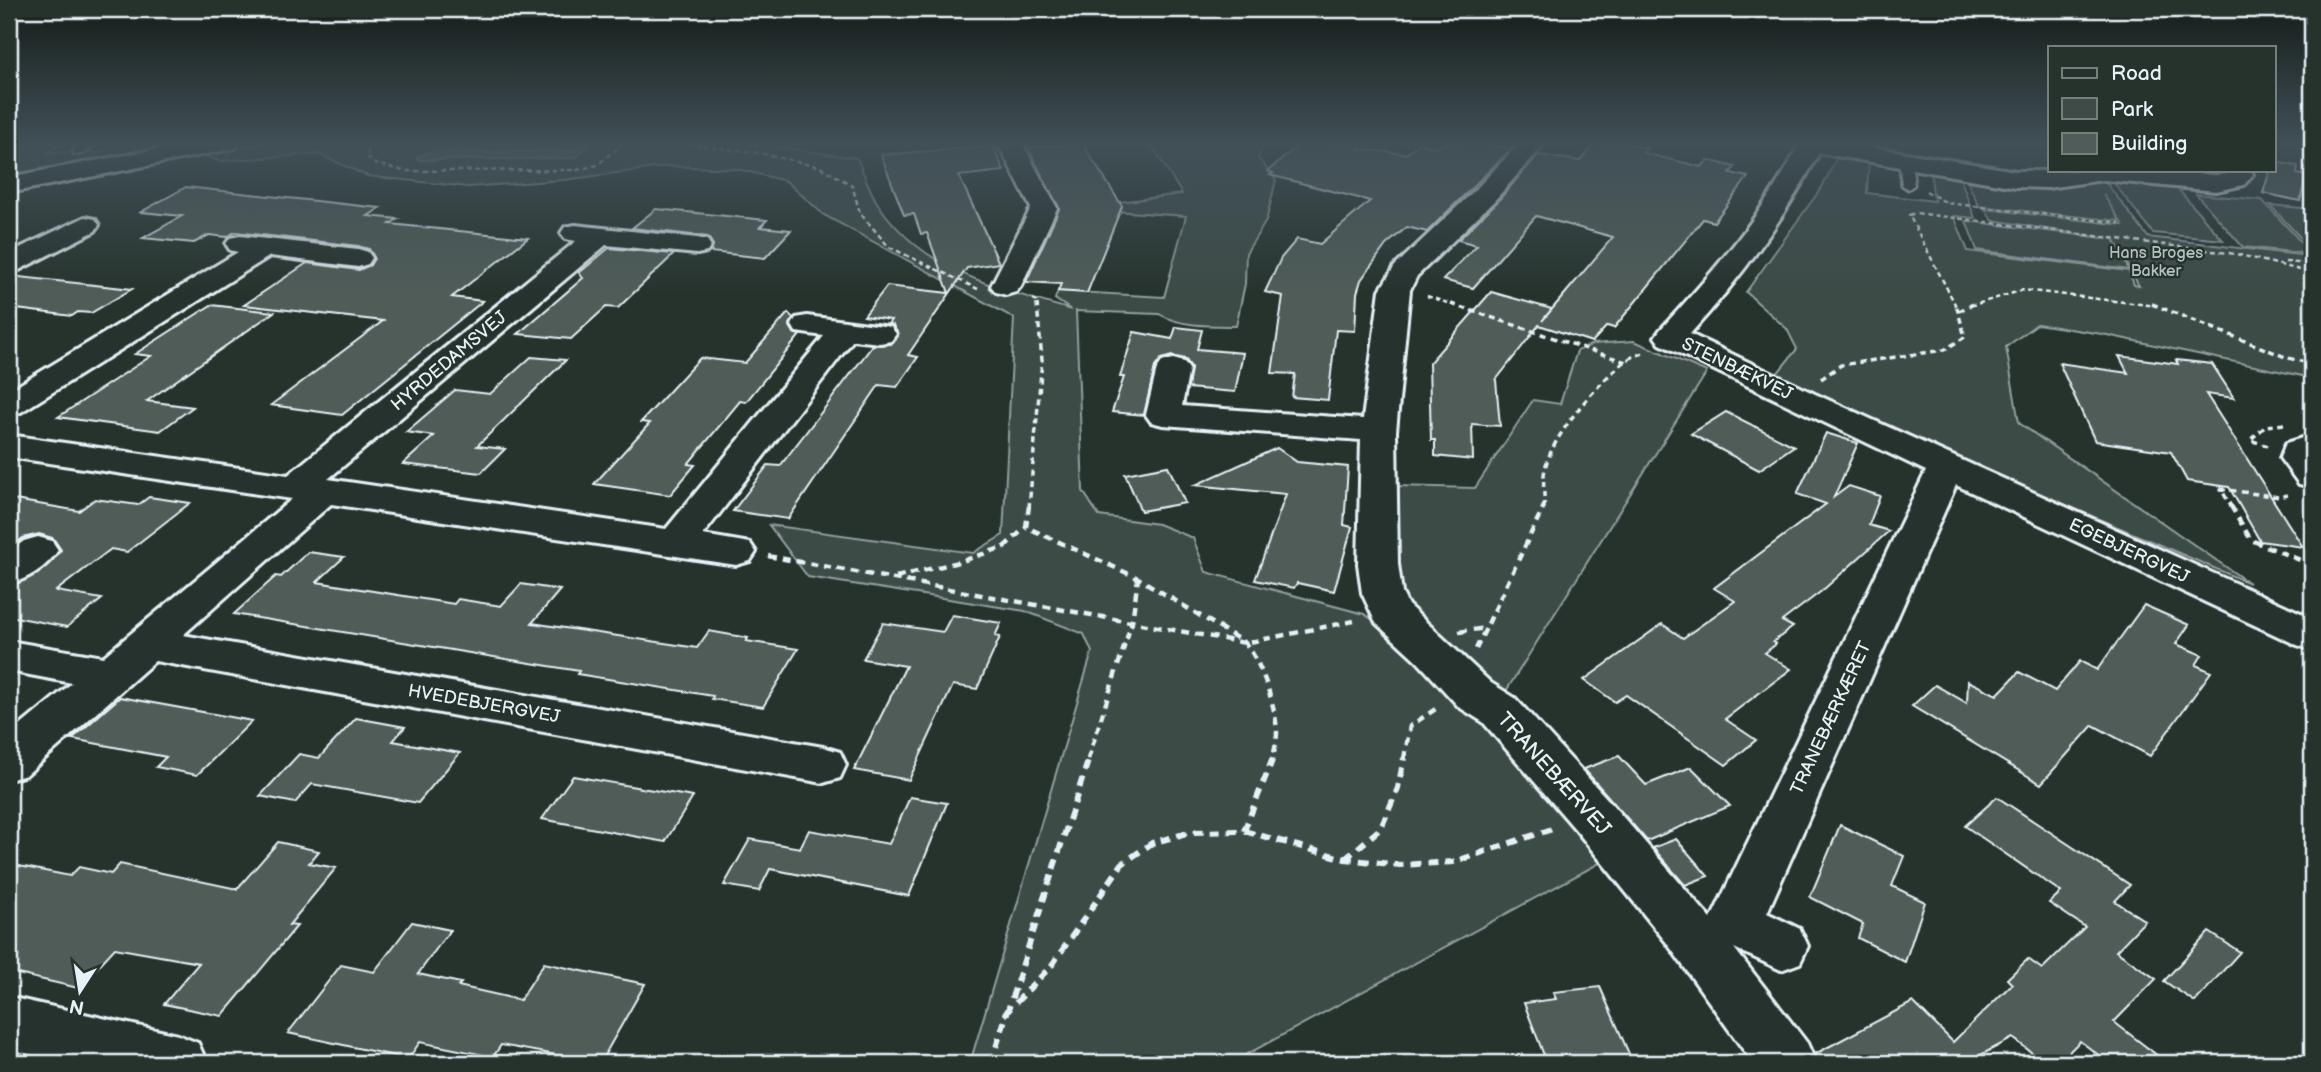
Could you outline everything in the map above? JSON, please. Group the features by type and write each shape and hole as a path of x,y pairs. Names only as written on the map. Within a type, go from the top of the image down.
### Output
{"street":[{"path":"1006,286 1044,208 1036,193"},
{"name":"TRANEBÆRVEJ","path":"1487,193 1405,272 1395,290 1380,431 1378,564 1382,593 1391,613 1466,686 1499,710 1593,816 1686,927 1787,1063"},
{"name":"STENBÆKVEJ","path":"1784,193 1721,283 1671,338 1946,467"},
{"path":"9,264 85,225"},
{"name":"HYRDEDAMSVEJ","path":"312,488 585,234 697,246"},
{"path":"234,244 358,258"},
{"path":"9,405 265,247"},
{"path":"807,325 880,334"},
{"path":"677,542 845,330"},
{"path":"1173,369 1163,415 1380,431"},
{"path":"9,446 312,488 736,552"},
{"path":"2301,485 2298,458 2300,451 2312,446"},
{"name":"EGEBJERGVEJ","path":"1946,467 2312,635"},
{"name":"TRANEBÆRKÆRET","path":"1781,946 1736,923 1946,467"},
{"path":"9,762 146,644 312,488"},
{"name":"HVEDEBJERGVEJ","path":"146,644 823,765"},
{"path":"9,656 111,674"},
{"path":"9,1023 178,1063"}],"path":[{"path":"854,193 859,213 889,247 979,290"},
{"path":"1933,193 1947,203 2120,223"},
{"path":"1975,206 1984,221"},
{"path":"1803,401 1814,384 1841,365 1944,350 1965,337 1967,329 1959,311 1909,215 1924,214 1984,221 2312,264"},
{"path":"2267,260 2312,273"},
{"path":"1395,290 1448,301 1626,362"},
{"path":"1959,311 1979,300 2023,290 2153,304 2288,358 2312,364"},
{"path":"891,578 959,562 1004,547 1026,527 1032,488 1042,356 1035,309 1024,305"},
{"path":"1345,859 1381,828 1398,788 1410,726 1423,715 1446,703 1466,686 1469,664 1542,511 1546,499 1545,469 1553,449 1585,403 1626,362 1671,338"},
{"path":"2301,485 2279,497 2221,489 2251,540 2312,565"},
{"path":"1026,527 1138,578 1245,643 1254,653 1273,709 1277,733 1272,763 1244,831"},
{"path":"736,552 1245,643 1391,613"},
{"path":"990,1063 1132,622 1138,578"},
{"path":"1004,1015 1052,965 1122,864 1152,843 1191,832 1244,831 1345,859 1400,865 1454,862 1593,816"}],"green space":[{"path":"799,193 872,193 898,229 919,248 942,263 991,285 1071,310 1055,299 1058,291 1164,297 1186,216 1098,210 1095,205 1181,193 1273,193 1266,221 1246,253 1245,284 1236,326 1187,324 1159,314 1076,311 1083,491 1099,516 1158,524 1193,538 1206,572 1364,614 1407,643 1483,710 1609,858 1231,1063 970,1063 1092,652 1084,634 1025,611 808,577 769,525 973,553 1003,535 1014,318 824,215"},
{"name":"Hans Broges Bakker","path":"1818,193 1867,193 1934,201 1933,193 1966,193 1975,218 1954,216 1968,251 2129,271 2134,285 2139,286 2114,239 2129,270 1977,250 1966,221 2103,238 1992,220 1985,209 2123,225 2103,194 2120,221 1979,206 1973,193 2114,193 2148,237 2312,256 2312,378 2102,334 2037,324 2006,347 2019,423 2249,583 1989,472 1775,376 1797,349 1787,329 1746,292"},
{"path":"2122,193 2181,193 2223,240 2153,233"},
{"path":"2196,194 2262,200 2312,254 2243,247"},
{"path":"2270,205 2312,209 2312,250"},
{"path":"1634,341 1707,372 1501,699 1407,617 1391,563 1396,486 1475,488 1533,400 1560,404 1577,351 1593,344"}],"building":[{"path":"175,193 242,193 380,208 368,216 398,219 390,224 528,238 452,297 483,301 342,415 271,405 383,321 244,305 307,263 359,270 370,265 374,257 369,249 235,232 227,237 209,235 194,243 143,238 182,216 141,212"},
{"path":"896,193 967,193 999,263 967,268 908,355 918,357 897,387 879,385 788,519 733,511 768,465 780,466 873,345 891,344 898,336 893,325 888,324 891,320 864,316 887,286 949,293 927,233 921,234 914,214 904,215"},
{"path":"1051,193 1114,193 1122,206 1087,293 1058,291 1061,284 1026,282 1059,209"},
{"path":"1339,193 1466,193 1427,232 1407,227 1386,245 1361,280 1357,293 1355,331 1336,330 1328,400 1292,397 1295,374 1272,373 1283,296 1265,292 1281,258 1297,239 1320,244 1370,201"},
{"path":"1505,193 1736,193 1714,222 1703,219 1614,328 1607,326 1592,342 1539,325 1496,380 1500,426 1472,424 1473,460 1435,456 1435,440 1431,440 1429,363 1491,292 1552,309 1542,321 1613,237 1536,216 1473,288 1443,280 1477,245 1458,240"},
{"path":"2263,193 2302,193 2300,201"},
{"path":"656,209 767,220 760,227 791,230 765,258 710,252 713,245 708,237 632,228"},
{"path":"609,248 674,254 618,308 606,307 571,339 518,334 583,278 579,273"},
{"path":"10,276 132,289 91,313 78,312 72,316 9,308"},
{"path":"211,305 274,312 147,401 193,407 160,431 58,417 151,356 135,354"},
{"path":"788,313 793,318 790,326 794,333 800,335 746,402 740,401 688,464 695,465 670,495 594,484 650,423 641,422 700,358 745,363"},
{"path":"1176,327 1202,330 1197,349 1243,353 1235,392 1188,388 1191,367 1185,359 1172,356 1161,359 1155,367 1144,415 1112,412 1124,377 1120,377 1134,332 1172,339"},
{"path":"2119,356 2178,364 2176,360 2212,364 2234,398 2206,394 2303,547 2260,541 2229,487 2187,481 2171,452 2095,441 2059,363 2128,373"},
{"path":"531,357 566,360 477,446 505,449 481,473 403,464 434,436 406,432 455,390 490,394"},
{"path":"1726,412 1794,446 1759,470 1691,434"},
{"path":"1826,433 1858,443 1834,497 1849,486 1880,496 1869,525 1889,531 1823,590 1782,621 1793,627 1773,642 1776,644 1765,653 1791,669 1725,719 1756,740 1726,765 1626,695 1615,702 1584,680 1662,624 1683,638 1735,601 1714,588 1826,504 1797,494"},
{"path":"1277,448 1297,462 1348,467 1344,525 1352,527 1334,591 1297,583 1294,588 1255,580 1286,494 1195,485"},
{"path":"1168,466 1185,503 1141,511 1125,474"},
{"path":"149,497 190,503 127,552 111,549 56,591 102,599 67,627 9,616 9,586 38,574 61,550 53,538 39,534 23,538 9,549 9,499 79,511 95,499 138,505"},
{"path":"308,552 344,557 317,582 454,604 458,599 501,606 521,584 560,590 532,623 697,648 709,631 748,638 746,641 798,649 763,707 577,674 579,671 234,614 276,576 281,577"},
{"path":"2144,605 2189,625 2176,644 2202,655 2196,665 2211,672 2150,756 2093,725 2041,784 1912,706 1935,685 1967,703 1968,681 1997,695 2019,672 2055,691 2080,661 2097,670"},
{"path":"952,615 1001,623 995,636 1000,637 977,689 953,685 909,780 854,770 906,666 863,659 883,623 943,632"},
{"path":"120,697 252,721 197,775 156,767 166,757 72,739"},
{"path":"356,718 405,727 393,741 460,753 418,803 312,784 295,803 260,796 299,754 319,758"},
{"path":"1619,756 1646,785 1691,767 1730,806 1647,841 1584,769"},
{"path":"573,776 693,797 665,842 542,819"},
{"path":"910,797 947,803 909,896 770,869 759,891 724,885 750,839 800,848 809,830 889,844"},
{"path":"1997,797 2130,885 2115,901 2145,921 2116,951 2156,979 2114,1022 2167,1063 2109,1063 2080,1041 2058,1063 2045,1063 2013,1038 1971,1060 1974,1063 1819,1063 1815,1054 1913,1002 1953,1042 2012,984 2007,979 2028,959 2042,969 2085,927 2049,903 2061,892 1965,826"},
{"path":"1840,825 1904,856 1892,886 1925,902 1905,962 1858,938 1863,924 1810,897"},
{"path":"1676,839 1708,876 1685,885 1653,848"},
{"path":"278,842 319,851 309,863 336,868 289,925 297,926 222,1016 164,1004 199,963 115,948 78,988 9,972 9,864 70,876 79,867 111,874 120,864 237,889"},
{"path":"412,922 450,930 418,974 461,983 458,986 520,1000 544,963 645,984 600,1063 501,1045 493,1057 420,1042 408,1059 288,1033 341,965 374,972"},
{"path":"2209,932 2240,952 2195,1002 2164,981"},
{"path":"1600,987 1633,1063 1547,1063 1524,1003 1556,999 1553,992"}]}
